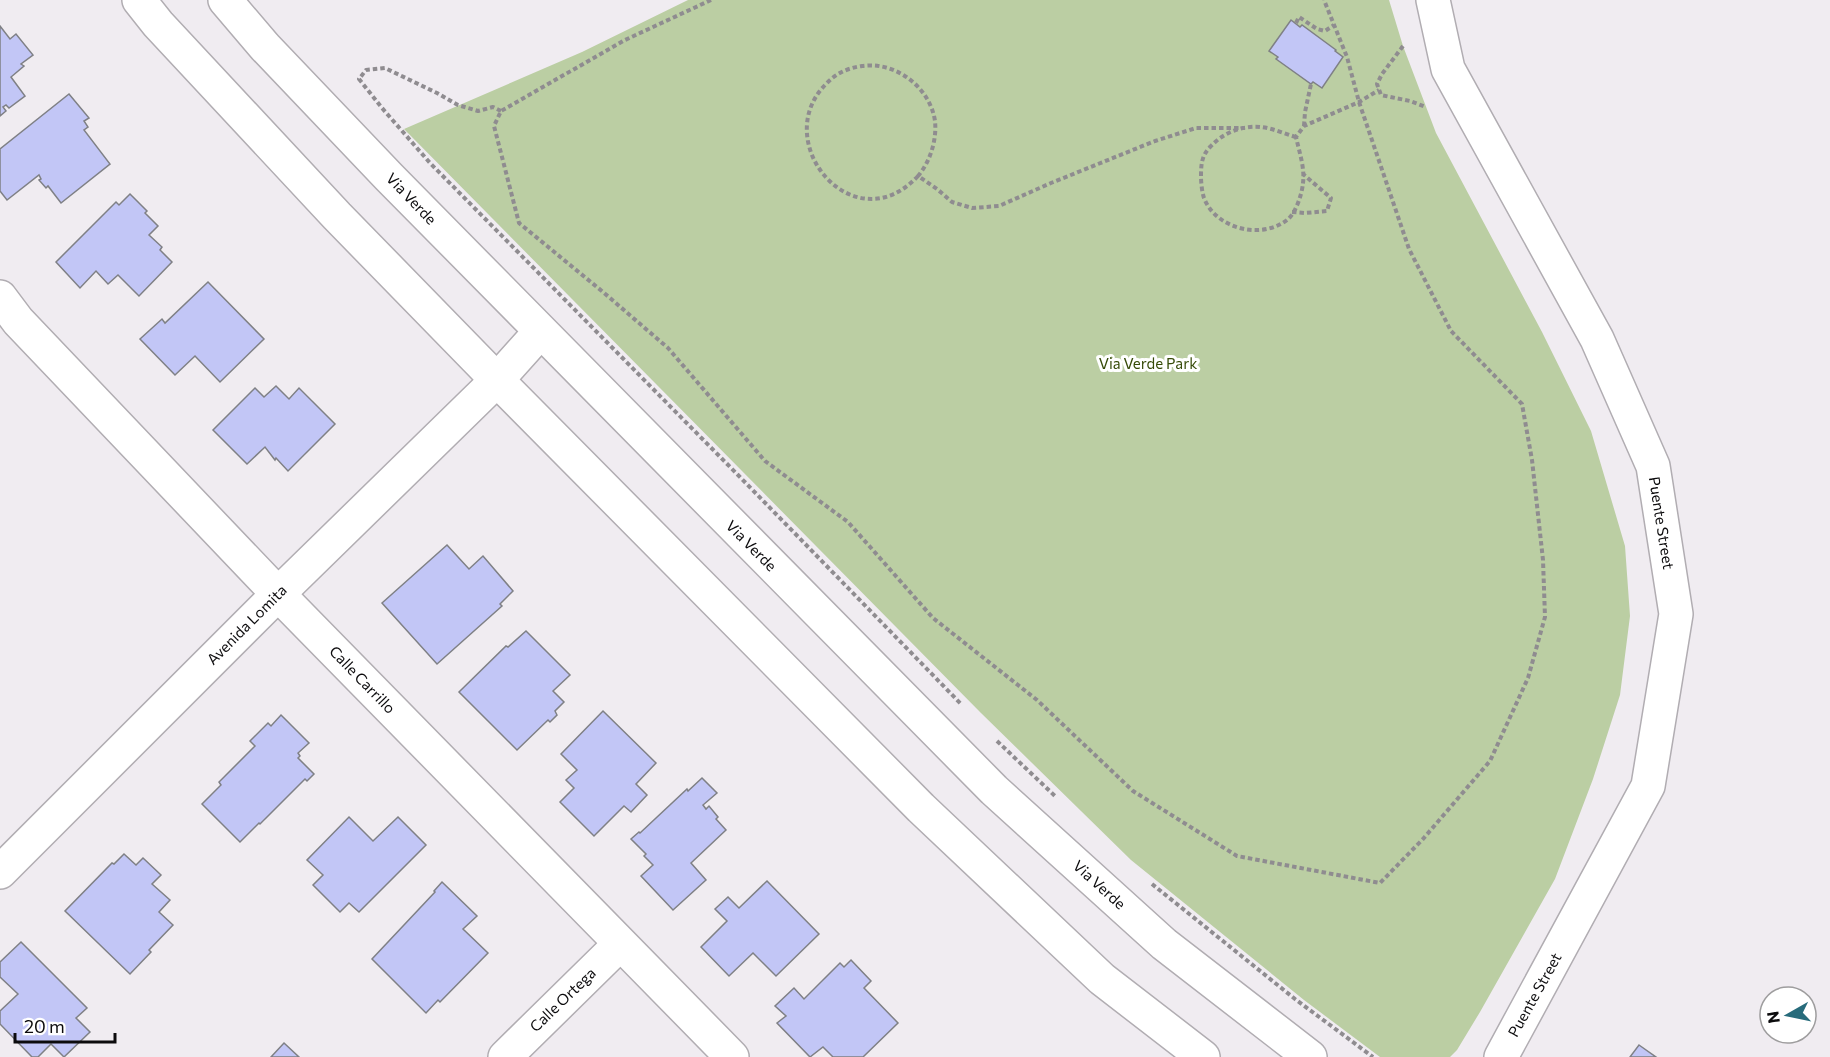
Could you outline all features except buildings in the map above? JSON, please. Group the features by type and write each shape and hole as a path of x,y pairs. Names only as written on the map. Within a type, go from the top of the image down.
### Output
{"main road":[{"path":"139,0 158,24 337,216 921,808 1102,979 1203,1057"},
{"name":"Via Verde","path":"225,0 298,82 540,332 994,790 1164,944 1310,1057"},
{"name":"Puente Street","path":"1433,0 1449,69 1597,339 1653,466 1676,614 1648,786 1501,1057"},
{"name":"Calle Carrillo","path":"0,297 18,321 278,594 732,1057"},
{"name":"Avenida Lomita","path":"0,872 278,594 497,380 540,332"},
{"name":"Calle Ortega","path":"505,1057 620,944"}],"path":[{"path":"711,0 625,40 501,111 494,126 519,223 668,348 765,461 848,522 933,618 1037,700 1133,791 1237,856 1380,883 1423,839 1490,761 1528,678 1545,617 1543,560 1532,460 1522,404 1451,331 1409,249 1359,102 1347,57 1324,0"},
{"path":"1296,23 1299,17 1317,29 1325,31 1335,25"},
{"path":"1404,46 1382,74 1377,84 1379,90 1381,95 1426,107"},
{"path":"872,65 900,72 909,78 926,100 935,121 933,147 924,169 918,176 902,190 873,200 859,199 845,192 824,175 808,145 806,128 809,112 816,96 838,73 872,65"},
{"path":"501,111 494,107 478,111 458,105 385,68 366,70 359,79 430,163 966,710"},
{"path":"1305,126 1305,112 1311,84"},
{"path":"1296,137 1305,126 1359,102 1379,90"},
{"path":"918,176 952,202 972,208 999,206 1084,170 1196,128 1261,127 1296,137"},
{"path":"1245,128 1228,133 1216,140 1205,152 1201,164 1204,199 1213,212 1227,223 1243,230 1258,230 1288,219 1298,203 1303,182 1302,161 1296,137"},
{"path":"1292,212 1327,211 1331,198 1302,174"},
{"path":"991,735 1059,800"},
{"path":"1145,878 1295,999 1373,1057"}],"green space":[{"name":"Via Verde Park","path":"688,0 1389,0 1403,46 1436,133 1542,332 1591,431 1625,546 1630,616 1620,695 1593,779 1555,879 1480,1012 1457,1050 1450,1057 1380,1057 1304,1000 1131,860 981,713 404,129 582,52"}]}
